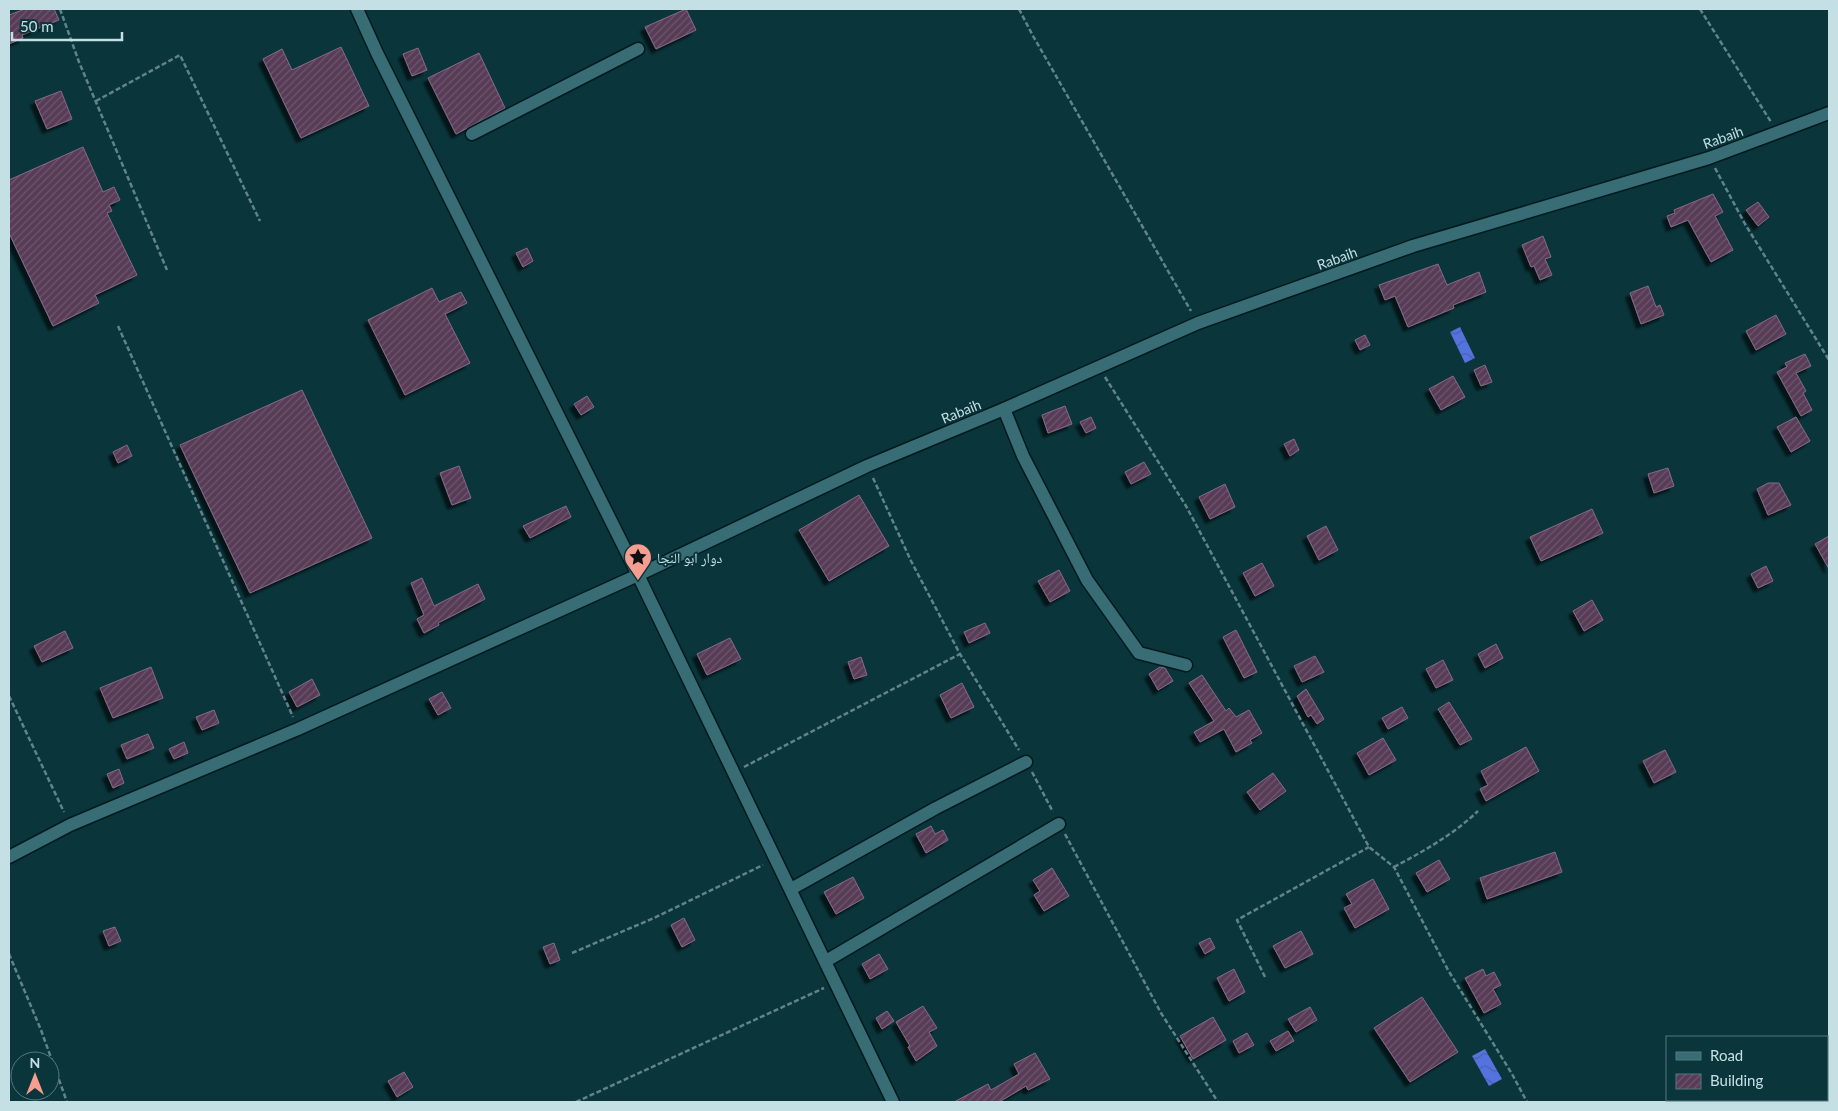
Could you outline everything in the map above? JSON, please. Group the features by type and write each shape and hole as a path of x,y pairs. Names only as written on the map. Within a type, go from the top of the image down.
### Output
{"street":[{"path":"357,9 638,575 837,982 893,1102"},
{"path":"472,134 638,48"},
{"name":"Rabaih","path":"9,857 70,825 298,729 638,575 867,466 1004,409 1198,323 1413,246 1709,158 1829,114"},
{"path":"1004,409 1023,456 1087,580 1140,653 1186,664"},
{"path":"791,889 936,808 1026,762"},
{"path":"826,962 1059,824"}],"path":[{"path":"60,9 78,62 167,270"},
{"path":"1019,9 1042,54 1198,323"},
{"path":"1700,9 1778,132"},
{"path":"96,101 180,55 260,221"},
{"path":"1709,158 1745,224 1829,360"},
{"path":"118,326 298,729"},
{"path":"1099,367 1186,506 1369,848 1394,867 1448,970 1512,1074 1527,1102"},
{"path":"867,466 911,560 960,654 1026,762 1161,1013 1218,1102"},
{"path":"734,772 960,654"},
{"path":"9,696 70,825"},
{"path":"1394,867 1421,852 1466,822 1478,811"},
{"path":"1265,976 1237,920 1369,848"},
{"path":"572,953 654,918 776,858"},
{"path":"9,954 41,1030 67,1102"},
{"path":"576,1102 837,982"}],"water":[{"path":"1460,327 1475,358 1465,363 1450,332"},
{"path":"1485,1049 1502,1079 1489,1086 1472,1056"}],"building":[{"path":"25,9 54,9 59,20 22,35 23,38 9,44 9,15"},
{"path":"686,9 696,30 656,49 645,27"},
{"path":"341,47 369,106 301,138 263,59 282,49 292,70"},
{"path":"418,48 427,70 412,76 403,54"},
{"path":"479,53 505,108 456,134 428,78"},
{"path":"61,91 72,119 47,129 35,101"},
{"path":"83,147 103,192 114,187 120,200 109,205 112,211 107,213 137,275 95,295 99,303 53,326 9,233 9,180"},
{"path":"1713,194 1723,212 1715,216 1733,250 1711,262 1688,220 1671,227 1667,216 1675,213 1674,210"},
{"path":"1758,202 1769,217 1758,226 1746,210"},
{"path":"1543,236 1551,257 1545,259 1552,275 1540,280 1534,266 1531,267 1522,245"},
{"path":"527,248 533,261 523,267 516,253"},
{"path":"1438,264 1447,285 1479,272 1486,292 1453,305 1454,308 1408,327 1395,296 1385,300 1379,285"},
{"path":"1648,286 1656,307 1660,305 1664,315 1641,324 1630,293"},
{"path":"432,288 439,302 461,292 467,303 445,314 470,363 405,395 368,320"},
{"path":"1776,315 1786,334 1756,350 1746,331"},
{"path":"1365,335 1370,345 1360,350 1355,340"},
{"path":"1805,354 1811,366 1796,373 1806,391 1803,393 1812,410 1801,416 1777,372 1787,367 1785,363"},
{"path":"1485,365 1492,382 1481,386 1474,370"},
{"path":"1453,376 1465,397 1441,410 1429,389"},
{"path":"302,390 372,538 250,593 180,445"},
{"path":"587,396 594,407 581,415 574,404"},
{"path":"1065,406 1072,424 1048,433 1042,415"},
{"path":"1091,417 1096,428 1086,433 1080,422"},
{"path":"1796,417 1810,441 1791,452 1777,427"},
{"path":"1294,439 1299,450 1290,456 1284,444"},
{"path":"127,445 132,456 118,463 113,452"},
{"path":"1144,462 1151,474 1131,484 1125,472"},
{"path":"459,466 471,498 452,505 440,473"},
{"path":"1668,468 1674,486 1654,493 1648,474"},
{"path":"1768,483 1779,483 1791,505 1768,515 1757,489"},
{"path":"1225,484 1235,507 1210,519 1199,497"},
{"path":"859,495 889,546 829,581 799,530"},
{"path":"566,506 571,517 530,538 523,526"},
{"path":"1592,509 1603,533 1541,561 1530,537"},
{"path":"1326,526 1338,550 1319,560 1307,536"},
{"path":"1829,536 1829,569 1815,544"},
{"path":"1262,563 1274,586 1255,596 1243,573"},
{"path":"1766,566 1773,581 1758,588 1751,574"},
{"path":"1059,570 1070,591 1050,602 1038,581"},
{"path":"422,578 434,606 478,584 485,599 438,623 439,625 424,633 417,619 424,615 411,583"},
{"path":"1592,600 1603,620 1584,631 1573,611"},
{"path":"985,623 990,633 969,643 964,632"},
{"path":"1236,630 1257,672 1244,678 1223,637"},
{"path":"65,631 73,648 42,662 34,646"},
{"path":"730,638 741,659 707,675 697,654"},
{"path":"1496,644 1503,658 1485,668 1478,654"},
{"path":"1315,656 1324,672 1302,682 1294,666"},
{"path":"861,657 867,675 854,679 848,662"},
{"path":"1443,660 1453,680 1436,688 1426,669"},
{"path":"151,667 163,698 113,718 100,688"},
{"path":"1160,667 1165,668 1173,681 1158,690 1149,674"},
{"path":"1202,675 1226,711 1229,708 1236,717 1249,710 1262,733 1250,740 1252,743 1236,752 1224,729 1200,742 1194,732 1214,721 1189,683"},
{"path":"312,679 320,695 297,707 289,692"},
{"path":"962,683 974,707 951,718 940,695"},
{"path":"1306,689 1324,719 1317,724 1311,715 1308,717 1297,696"},
{"path":"442,692 451,708 438,715 429,699"},
{"path":"1449,702 1472,739 1460,745 1438,709"},
{"path":"1402,707 1408,718 1388,729 1382,718"},
{"path":"214,710 219,723 202,730 196,717"},
{"path":"148,734 154,748 127,759 121,745"},
{"path":"1383,738 1396,760 1369,775 1357,753"},
{"path":"184,742 188,753 174,759 169,749"},
{"path":"1526,747 1539,771 1486,801 1480,789 1488,785 1481,771"},
{"path":"1665,750 1676,772 1654,783 1643,761"},
{"path":"119,769 124,783 113,788 107,774"},
{"path":"1273,773 1286,791 1260,810 1247,792"},
{"path":"931,826 935,834 943,830 948,840 926,853 916,834"},
{"path":"1555,852 1562,872 1487,899 1480,878"},
{"path":"1439,860 1450,879 1427,892 1416,873"},
{"path":"1052,868 1069,896 1044,911 1034,895 1040,891 1033,880"},
{"path":"853,877 864,898 836,914 824,892"},
{"path":"1373,879 1389,909 1355,928 1344,908 1352,904 1346,894"},
{"path":"684,918 695,940 682,947 671,925"},
{"path":"115,927 121,941 109,946 103,931"},
{"path":"1301,931 1313,954 1285,968 1273,946"},
{"path":"1210,938 1215,948 1205,954 1199,943"},
{"path":"554,943 560,960 550,964 543,947"},
{"path":"879,954 888,969 870,979 862,964"},
{"path":"1234,969 1245,992 1229,1001 1217,978"},
{"path":"1483,969 1486,976 1494,972 1501,985 1493,989 1501,1004 1484,1013 1465,978"},
{"path":"1422,997 1458,1052 1410,1082 1374,1028"},
{"path":"923,1006 937,1028 929,1032 937,1046 916,1061 908,1047 910,1046 896,1022"},
{"path":"1310,1007 1317,1020 1296,1032 1288,1019"},
{"path":"887,1011 894,1021 882,1029 876,1018"},
{"path":"1213,1017 1226,1040 1193,1059 1180,1036"},
{"path":"1288,1031 1294,1041 1276,1051 1270,1041"},
{"path":"1247,1033 1254,1045 1239,1053 1233,1041"},
{"path":"1035,1053 1050,1079 1028,1090 1026,1086 999,1102 954,1102 988,1084 991,1090 1019,1074 1014,1064"},
{"path":"404,1072 413,1087 397,1097 388,1081"}],"place":[{"name":"دوار ابو النجا","path":"638,581"}]}
